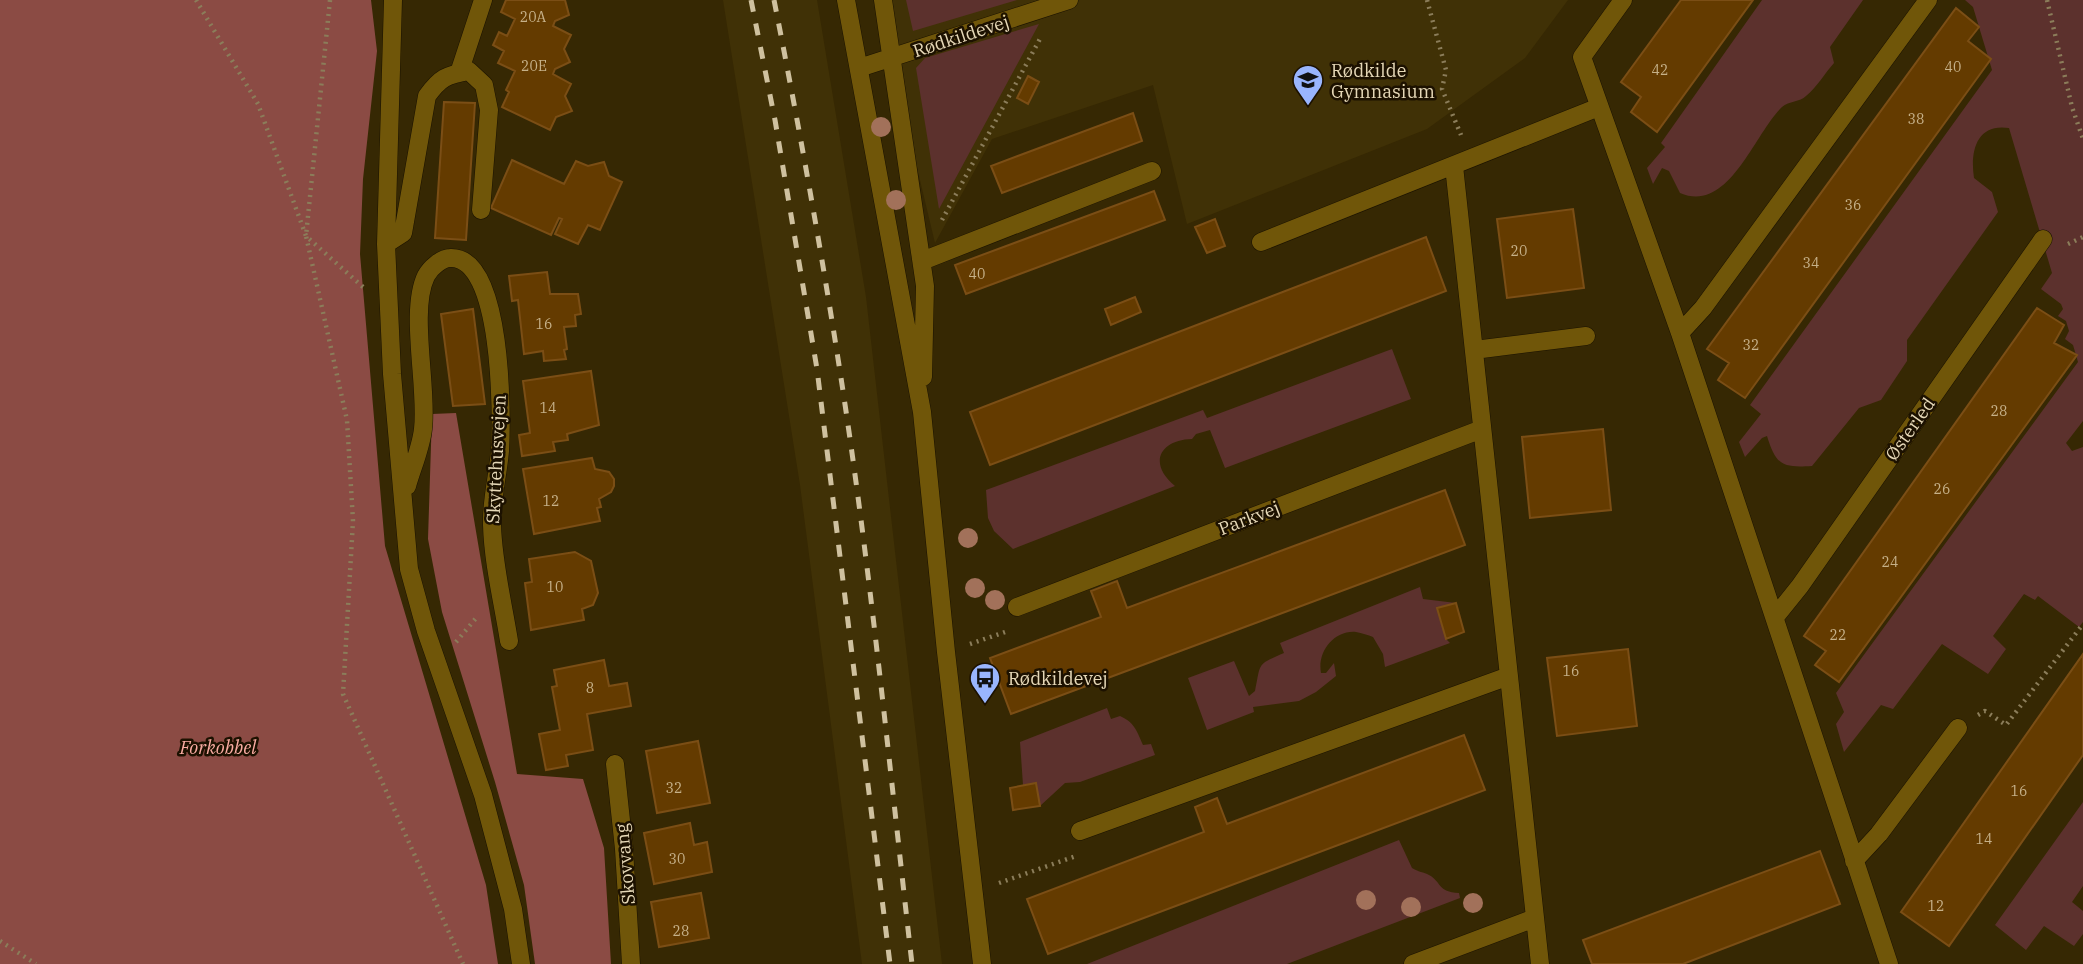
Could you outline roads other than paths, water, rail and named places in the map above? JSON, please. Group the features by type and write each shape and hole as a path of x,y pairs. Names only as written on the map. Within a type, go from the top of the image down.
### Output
{"street":[{"name":"Skyttehusvejen","path":"393,0 386,244 392,374 410,569 438,664 483,795 513,909 521,964"},
{"path":"460,73 483,0"},
{"name":"Rødkildevej","path":"846,0 922,412 982,964"},
{"name":"Rødkildevej","path":"883,0 925,286 922,412"},
{"path":"1623,0 1582,57 1680,333 1889,964"},
{"path":"1680,333 1703,308 1928,0"},
{"name":"Rødkildevej","path":"859,68 1064,2"},
{"path":"386,244 403,233 427,96 439,80 469,71 484,85 489,110 481,210"},
{"path":"1261,242 1599,107"},
{"path":"1454,166 1540,964"},
{"path":"921,257 1152,172"},
{"name":"Østerled","path":"1775,617 1800,586 2043,239"},
{"name":"Skyttehusvejen","path":"404,496 423,430 420,296 427,274 444,258 457,257 469,265 477,276 487,296 493,319 500,384 500,449 491,524 509,641"},
{"path":"1474,350 1586,336"},
{"name":"Parkvej","path":"1017,607 1482,429"},
{"path":"1080,831 1509,676"},
{"path":"1854,861 1879,834 1958,728"},
{"name":"Skovvang","path":"615,764 624,849 631,964"},
{"path":"1413,964 1535,918"}],"railway":[{"path":"751,0 775,120 817,369 890,964"},
{"path":"774,0 832,319 850,439 912,964"}],"place":[{"name":"Rødkilde Gymnasium","path":"1308,107"},
{"name":"Rødkildevej","path":"985,705"}],"park label":[{"name":"Forkobbel","path":"218,747"}]}
